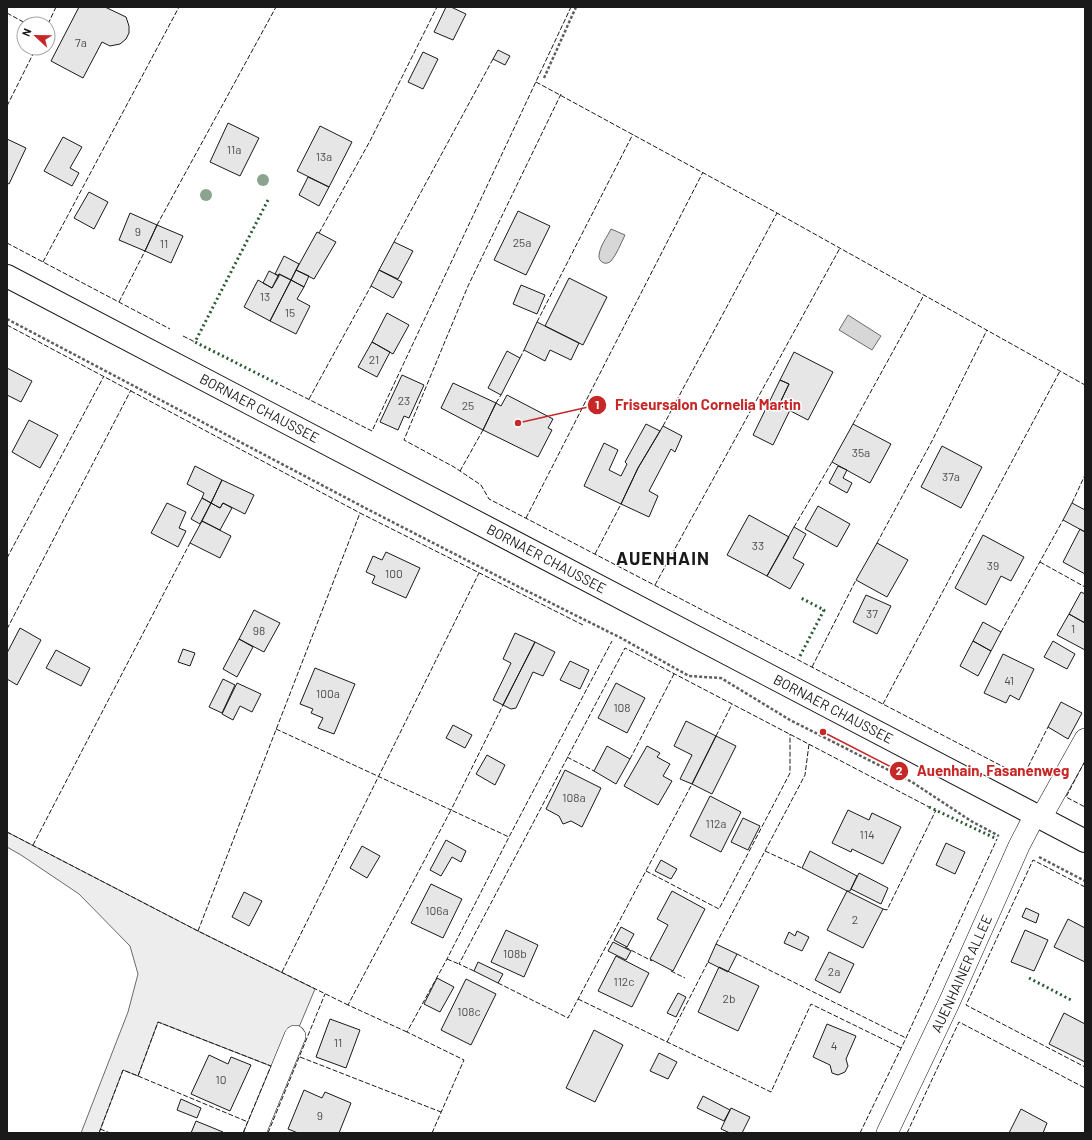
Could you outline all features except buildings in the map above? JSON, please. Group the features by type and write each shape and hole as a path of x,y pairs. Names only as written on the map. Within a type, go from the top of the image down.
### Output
{"street":[{"name":"BORNAER CHAUSSEE","path":"7,276 1085,841"},
{"name":"AUENHAINER ALLEE","path":"887,1133 948,1005 1018,846 1085,739"},
{"path":"255,1133 295,1036"}],"path":[{"path":"544,78 576,7"},
{"path":"7,319 390,521 621,638 689,676 721,678 790,720 912,782 971,821 1085,881"}],"shaded area":[{"path":"611,229 625,235 611,261 605,263 600,260 599,255 602,245"},
{"path":"848,315 881,336 872,350 839,330"},
{"path":"7,832 198,931 315,989 281,1070 158,1022 138,1076 123,1070 99,1133 81,1133 128,1012 138,974 130,946 79,894 7,847"}],"hedge":[{"path":"268,200 195,342 280,385"},
{"path":"800,656 824,610 801,598"},
{"path":"929,807 997,839"},
{"path":"1029,978 1073,1001"}],"fence":[{"path":"52,16 56,7"},
{"path":"43,262 179,7"},
{"path":"157,225 276,7"},
{"path":"319,233 370,141 437,7"},
{"path":"280,385 372,431 571,7"},
{"path":"7,13 16,18"},
{"path":"7,106 32,56"},
{"path":"394,242 493,59"},
{"path":"536,82 777,213 1085,385"},
{"path":"561,94 468,286 404,440 454,467 481,485 489,499 1023,777 1048,727"},
{"path":"537,322 633,134"},
{"path":"526,518 703,172"},
{"path":"663,426 777,213"},
{"path":"7,243 170,329"},
{"path":"655,585 840,248"},
{"path":"119,302 145,251"},
{"path":"309,399 371,286"},
{"path":"853,424 924,295"},
{"path":"7,325 360,513"},
{"path":"877,543 932,441 987,330"},
{"path":"183,336 195,342"},
{"path":"520,358 524,350"},
{"path":"883,704 1060,371"},
{"path":"7,558 104,376"},
{"path":"7,629 131,390"},
{"path":"496,403 501,395"},
{"path":"460,471 483,430"},
{"path":"794,527 832,462"},
{"path":"1072,503 1085,475"},
{"path":"595,554 621,504"},
{"path":"198,931 360,513 583,625"},
{"path":"1001,632 1063,520"},
{"path":"33,845 190,543"},
{"path":"1040,562 1085,587"},
{"path":"282,972 479,573"},
{"path":"812,667 856,580"},
{"path":"432,1133 464,1060 407,1032 447,959 612,641"},
{"path":"474,971 459,964 625,648 929,807"},
{"path":"630,759 674,674"},
{"path":"716,736 732,704"},
{"path":"276,729 451,810 503,705"},
{"path":"646,871 719,909 790,773 790,734"},
{"path":"716,944 805,775 809,744"},
{"path":"567,757 594,771"},
{"path":"1085,761 1066,797 1085,807"},
{"path":"498,983 568,1018 692,784"},
{"path":"407,1032 348,1005 451,810 509,837"},
{"path":"883,909 887,910 936,810"},
{"path":"7,832 198,931 348,1005"},
{"path":"860,1133 906,1038 997,839"},
{"path":"765,851 802,868"},
{"path":"1085,887 1033,860 966,1005 1085,1067"},
{"path":"625,947 652,961"},
{"path":"737,954 906,1038"},
{"path":"447,959 459,964"},
{"path":"667,1042 708,962"},
{"path":"671,971 685,978"},
{"path":"268,1133 325,994"},
{"path":"578,999 771,1092 811,1004 901,1048"},
{"path":"99,1133 123,1070 138,1076 158,1022 271,1066 243,1133"},
{"path":"907,1133 959,1022 1085,1088"},
{"path":"300,1057 441,1112"},
{"path":"138,1076 248,1122"},
{"path":"100,1129 110,1133"}],"place":[{"name":"Friseursalon Cornelia Martin","path":"518,423"},
{"name":"Auenhain, Fasanenweg","path":"823,732"}],"district":[{"name":"AUENHAIN","path":"663,559"}]}
